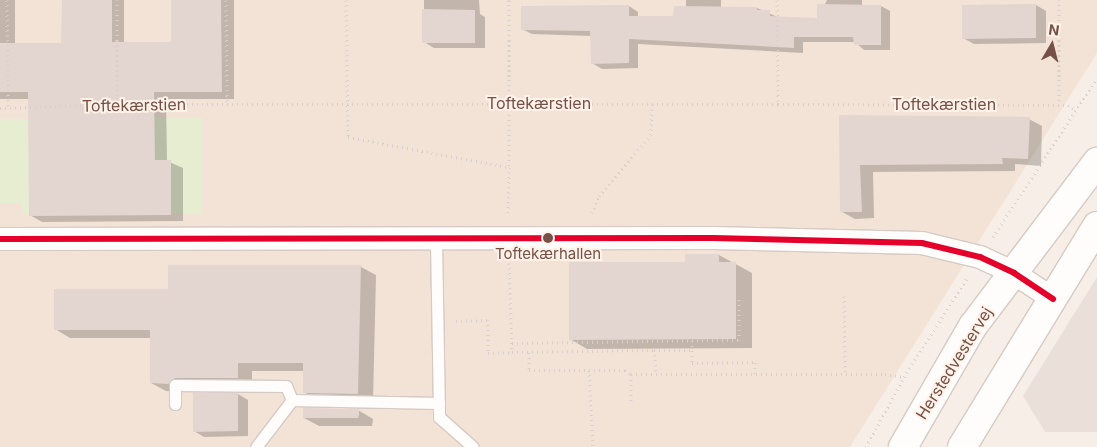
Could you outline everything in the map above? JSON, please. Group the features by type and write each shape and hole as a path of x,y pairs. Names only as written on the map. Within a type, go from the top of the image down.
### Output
{"street":[{"name":"Herstedvestervej","path":"903,447 972,326 1097,162"},
{"path":"962,447 1097,226"},
{"path":"0,239 844,239 922,243 980,257 1014,273 1053,299"}],"lane":[{"path":"436,240 439,417 473,447"},
{"path":"175,404 175,385 286,386 292,400"},
{"path":"292,400 439,403"},
{"path":"256,447 292,400"}],"path":[{"path":"7,0 8,108"},
{"path":"117,0 117,104"},
{"path":"226,0 227,103"},
{"path":"346,0 346,103 348,137 509,167"},
{"path":"508,213 511,103 509,0"},
{"path":"777,0 778,104"},
{"path":"1059,0 1059,105"},
{"path":"866,447 904,378 980,257 1097,78"},
{"name":"Toftekærstien","path":"0,108 117,104 511,103 1068,105 1076,110"},
{"path":"587,240 590,217 599,196 651,135 652,104"},
{"path":"509,257 512,352"},
{"path":"844,296 845,374"},
{"path":"512,343 739,340 739,297"},
{"path":"478,320 488,320 488,353 692,350"},
{"path":"692,341 692,363 755,362 755,374"},
{"path":"654,350 656,374"},
{"path":"529,352 529,370 625,370 631,374 885,374 904,378"},
{"path":"589,370 593,447"},
{"path":"631,374 631,401"}],"shaded area":[{"path":"0,0 1097,0 1097,53 850,447 0,447"},
{"path":"1097,277 1097,432 1045,432 1023,396"}],"green space":[{"path":"202,118 202,214 21,214 21,203 0,203 0,119"}],"building":[{"path":"62,0 112,0 112,42 171,42 171,0 221,0 222,92 154,92 155,160 171,160 171,215 29,216 28,92 0,92 0,43 61,43"},
{"path":"817,4 881,5 881,45 854,45 853,37 794,37 794,48 629,39 629,63 591,64 590,31 521,30 521,6 629,5 629,16 673,16 674,6 757,7 757,10 770,10 770,16 817,18"},
{"path":"1036,4 1036,38 962,39 962,5"},
{"path":"422,9 475,10 475,43 422,43"},
{"path":"839,115 1030,117 1028,159 1002,158 1003,164 860,165 862,212 840,212"},
{"path":"685,254 719,254 719,262 736,262 736,339 569,340 569,262 685,262"},
{"path":"168,265 361,265 358,394 303,393 303,363 238,363 238,378 175,378 168,384 150,383 150,330 54,330 54,289 168,289"},
{"path":"193,393 238,393 238,431 193,432"},
{"path":"303,408 359,409 359,415 358,418 303,418"}],"transit line":[{"path":"0,239 713,238 922,243 980,257 1014,273 1053,299"}],"place":[{"name":"Toftekærhallen","path":"548,238"}]}
